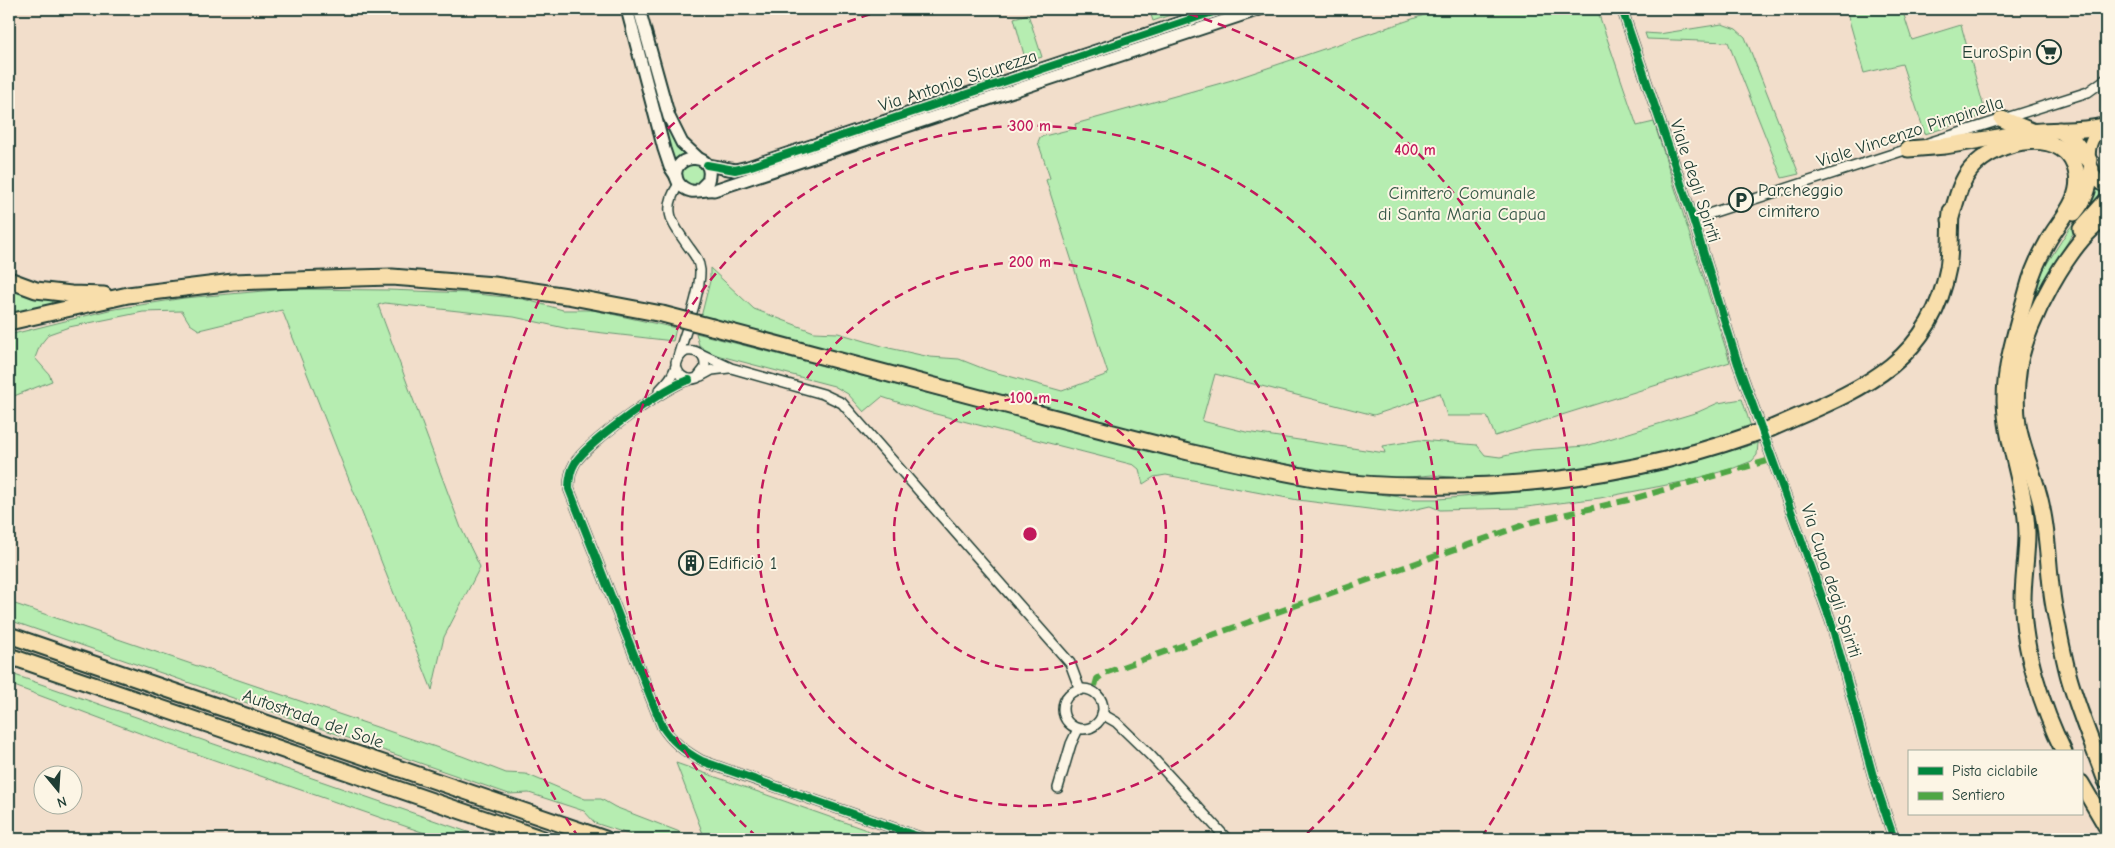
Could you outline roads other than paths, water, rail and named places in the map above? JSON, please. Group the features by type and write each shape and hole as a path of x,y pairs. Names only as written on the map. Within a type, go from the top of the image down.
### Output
{"highway":[{"path":"2002,119 2025,133"},
{"path":"1908,149 1945,146 2025,133 2087,130 2104,125"},
{"path":"2048,240 2079,208 2087,195 2090,182 2090,164 2073,140 2059,130"},
{"path":"9,322 128,295 233,282 392,277 494,285 567,296 662,314 1173,448 1322,479 1389,486 1491,486 1597,474 1654,463 1724,444 1772,428 1836,400 1872,381 1904,356 1925,330 1938,305 1948,267 1950,220 1954,187 1961,170 1983,149 2025,133"},
{"path":"1950,220 1963,182 1970,169 1982,158 2013,145 2025,142 2044,142 2059,146 2068,155 2075,168 2078,189 2072,203 2048,240 2031,274 2006,372 2005,402 2027,532 2023,600 2024,629 2050,725 2063,750"},
{"path":"2106,201 2090,217 2079,232 2029,330 2020,363 2016,390 2018,424 2042,509 2054,605 2070,680 2106,781"},
{"path":"2066,260 2098,223 2106,218"},
{"path":"9,280 36,290 62,293 128,295"},
{"name":"Autostrada del Sole","path":"9,635 605,839"},
{"path":"9,656 543,839"},
{"path":"2082,785 2106,826"}],"main road":[{"path":"2104,125 2091,141 2090,164 2095,177 2106,187"}],"street":[{"path":"626,9 664,149 670,167 678,180"},
{"path":"639,9 669,117 682,143 703,162 710,176 700,189"},
{"name":"Via Antonio Sicurezza","path":"703,162 735,170 748,167 1222,9"},
{"name":"Via Antonio Sicurezza","path":"678,180 691,191 700,189 714,190 1260,9"},
{"name":"Viale degli Spiriti","path":"1622,9 1738,364"},
{"name":"Viale Vincenzo Pimpinella","path":"1692,219 2088,92 2106,79"},
{"path":"656,396 673,374 687,328 700,270 696,257 670,216 670,201 678,180 677,170 682,161 693,158 703,162"},
{"path":"687,328 698,353 705,363 701,376"},
{"path":"689,380 678,372 677,360 686,351 698,353 731,368 823,394 835,398 842,403 1070,663 1080,690"},
{"name":"Via Cupa degli Spiriti","path":"1738,364 1831,622 1873,776 1894,839"},
{"path":"731,368 712,370 701,376 680,382 656,396 580,456 574,464 569,481 569,489 662,726 677,745 688,754 702,761 925,839"},
{"path":"1080,690 1093,692 1098,696 1101,702 1102,714 1096,724 1090,728 1078,728 1067,721 1063,709 1069,696 1080,690"},
{"path":"1102,714 1116,722 1151,756 1227,839"},
{"path":"1058,788 1071,744 1078,728"}],"place":[{"name":"EuroSpin","path":"2049,52"},
{"name":"Parcheggio cimitero","path":"1741,200"},
{"name":"Edificio 1","path":"691,563"}],"park label":[{"name":"Cimitero Comunale di Santa Maria Capua","path":"1462,203"}]}
